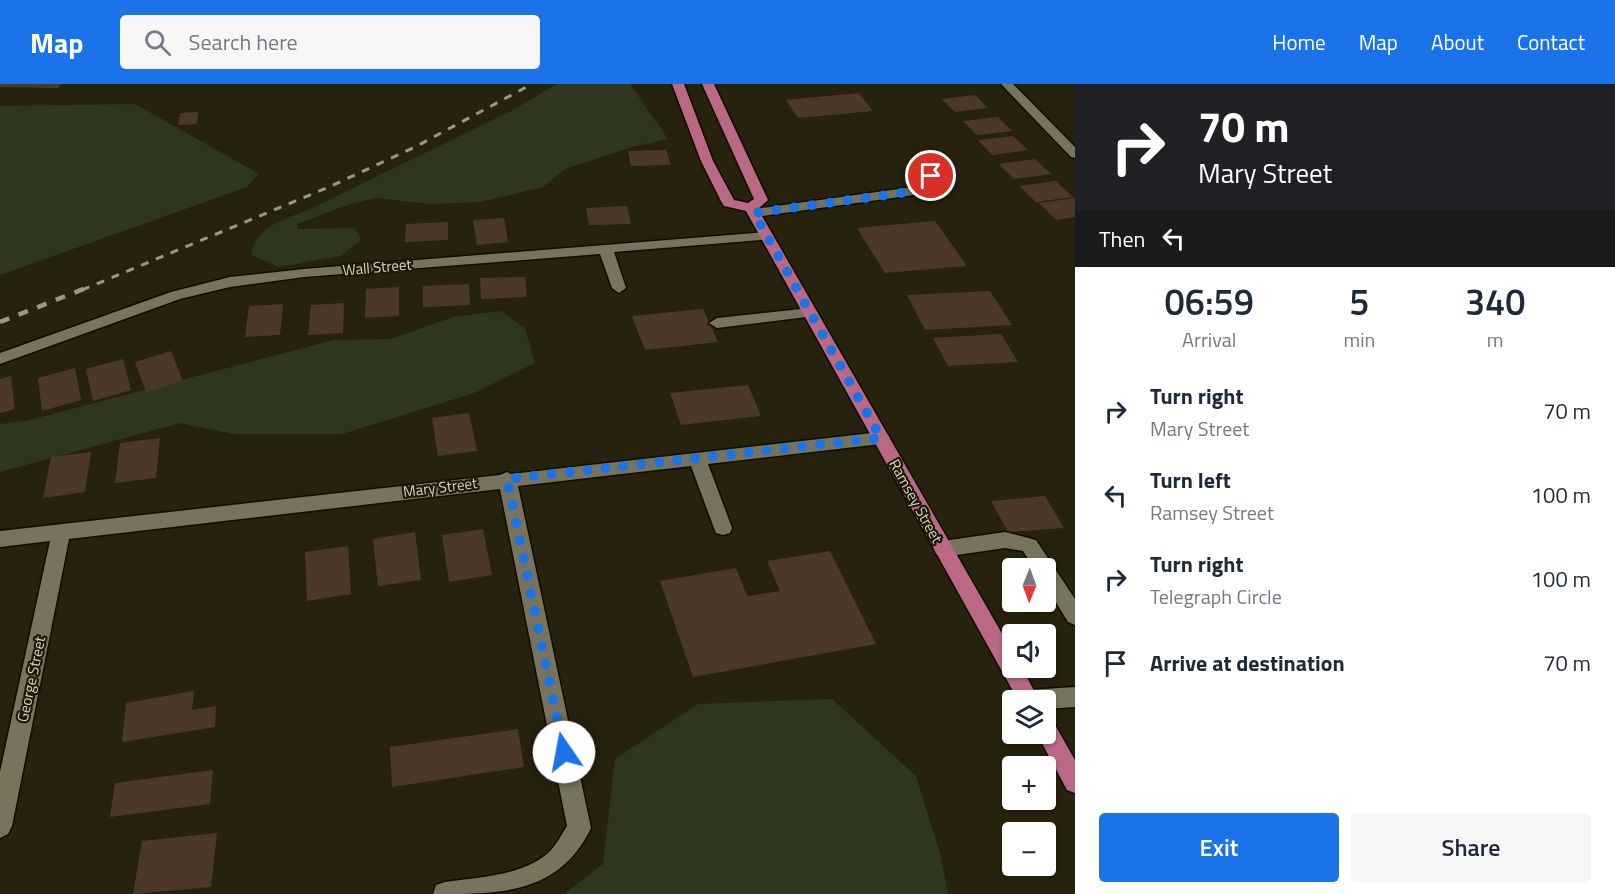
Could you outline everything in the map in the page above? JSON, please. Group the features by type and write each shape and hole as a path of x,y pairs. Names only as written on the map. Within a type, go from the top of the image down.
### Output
{"main road":[{"path":"678,84 707,161 729,203 752,210 761,200 708,84"},
{"name":"Ramsey Street","path":"752,210 1023,690"},
{"path":"1054,744 1075,782"}],"street":[{"path":"1007,84 1075,154"},
{"path":"752,210 909,192 926,184 931,176 928,163"},
{"name":"Wall Street","path":"0,359 176,295 230,282 304,273 766,236"},
{"path":"606,249 619,288"},
{"path":"717,323 810,313"},
{"name":"Mary Street","path":"0,539 507,479 881,438"},
{"path":"697,458 723,528"},
{"path":"445,894 532,875 557,861 579,828 507,479"},
{"name":"George Street","path":"0,826 61,532"},
{"path":"943,549 1005,540 1029,545 1038,558"},
{"path":"1056,586 1075,616"},
{"path":"1056,698 1075,697"}],"green space":[{"path":"557,84 630,84 668,139 632,147 565,169 543,187 480,202 430,204 376,198 350,204 297,224 298,229 355,228 361,240 341,256 279,267 251,255 258,238 271,226 511,111"},
{"path":"135,104 259,174 247,187 0,275 0,106"},
{"path":"501,311 525,328 535,363 474,393 342,434 234,434 180,423 0,472 0,424 26,421 334,340 391,339 453,317"},
{"path":"832,699 916,776 941,857 948,894 564,894 603,864 615,759 698,704"}],"building":[{"path":"0,84 61,84 58,88 0,87"},
{"path":"859,93 873,111 798,118 786,100"},
{"path":"975,95 988,108 955,112 942,99"},
{"path":"198,112 197,124 178,125 180,113"},
{"path":"998,117 1012,131 977,135 963,121"},
{"path":"1013,136 1028,150 992,155 978,140"},
{"path":"666,150 671,165 631,166 628,151"},
{"path":"1035,159 1051,174 1014,179 999,164"},
{"path":"1056,181 1073,197 1036,202 1019,186"},
{"path":"1075,198 1075,217 1056,220 1039,203"},
{"path":"627,206 631,224 589,225 586,208"},
{"path":"504,218 508,242 477,245 473,220"},
{"path":"935,221 967,266 885,273 857,228"},
{"path":"448,222 448,240 405,242 406,224"},
{"path":"525,277 527,297 481,299 480,278"},
{"path":"469,284 470,305 423,307 423,286"},
{"path":"399,287 399,316 365,318 366,289"},
{"path":"990,291 1012,325 925,330 907,295"},
{"path":"344,303 343,333 308,335 311,305"},
{"path":"283,304 280,335 245,337 249,306"},
{"path":"703,309 718,342 645,350 632,316"},
{"path":"1001,334 1018,362 948,366 933,338"},
{"path":"171,351 183,381 146,392 135,362"},
{"path":"123,359 131,390 93,401 86,369"},
{"path":"75,368 81,400 42,411 38,378"},
{"path":"11,376 15,409 0,413 0,379"},
{"path":"748,385 761,416 681,425 670,393"},
{"path":"469,413 477,451 438,456 432,418"},
{"path":"160,438 156,478 115,483 120,443"},
{"path":"91,452 85,492 43,498 51,457"},
{"path":"1045,496 1064,528 1008,532 991,501"},
{"path":"483,529 492,575 449,582 442,535"},
{"path":"415,532 421,580 378,586 373,539"},
{"path":"348,546 351,594 307,601 305,552"},
{"path":"830,551 876,644 693,677 660,581 736,568 747,596 780,591 767,561"},
{"path":"194,691 192,710 216,706 215,727 122,742 126,703"},
{"path":"518,729 524,767 392,787 390,747"},
{"path":"213,770 210,804 110,817 115,783"},
{"path":"217,833 211,887 133,894 142,841"}],"railway":[{"path":"82,290 329,187 415,147 532,84"},
{"path":"0,322 86,288"}],"route":[{"path":"564,752 507,479 881,438 754,213 909,192 926,184 931,176"}]}
